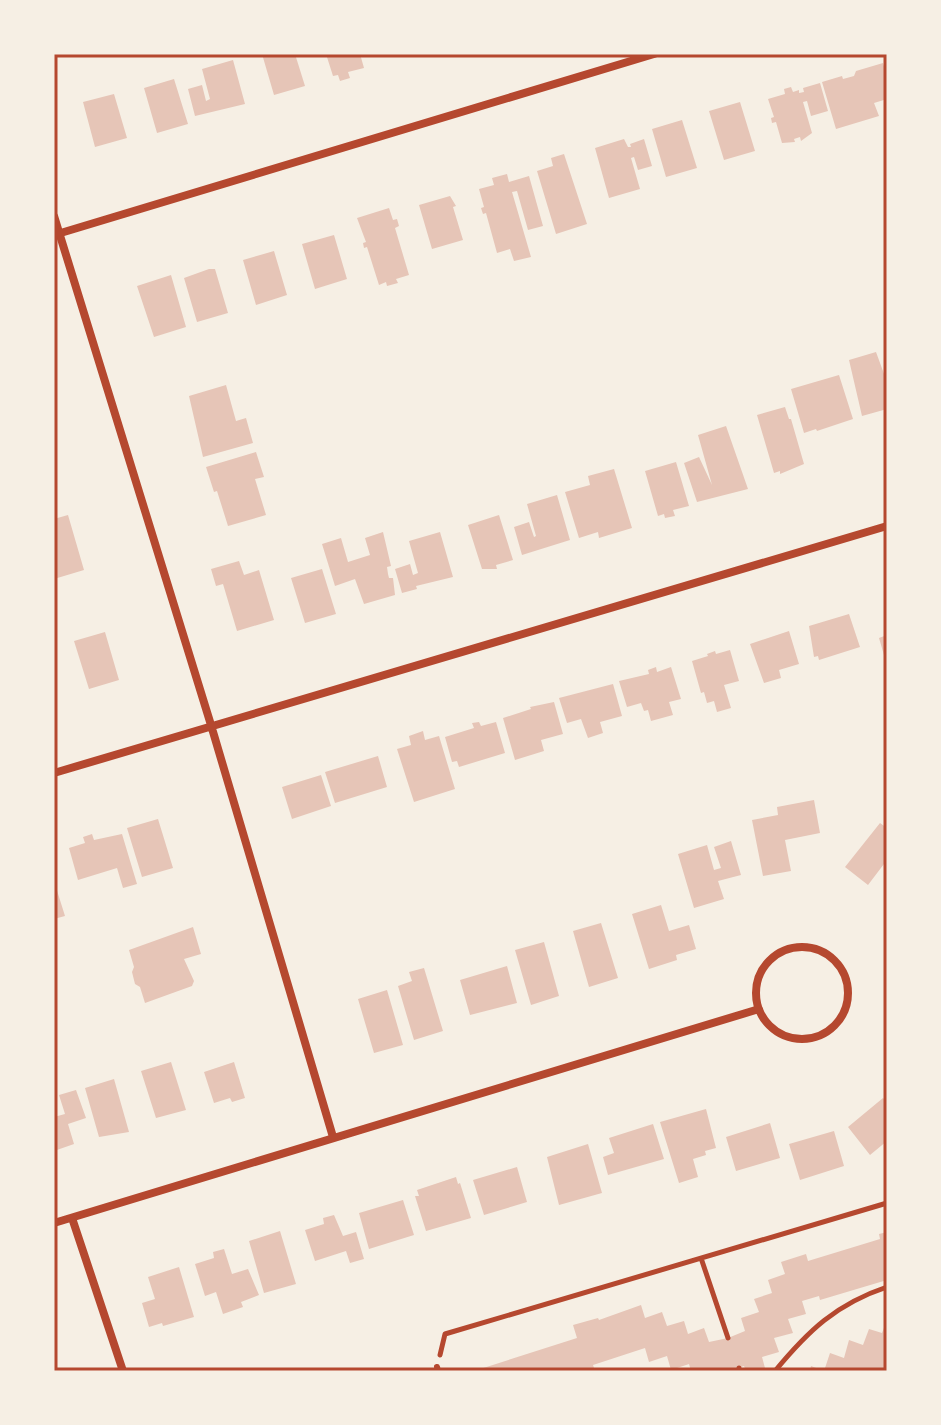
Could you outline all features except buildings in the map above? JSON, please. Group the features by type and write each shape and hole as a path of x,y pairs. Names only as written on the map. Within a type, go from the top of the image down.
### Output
{"street":[{"path":"57,234 654,54"},
{"path":"54,216 57,234 211,725 333,1137"},
{"path":"54,773 887,526"},
{"path":"804,947 819,950 832,958 848,984 844,1013 835,1026 808,1039 793,1038 778,1032 759,1009 756,994 758,979 776,955 789,949 804,947"},
{"path":"54,1223 759,1009"},
{"path":"72,1218 123,1371"}],"path":[{"path":"438,1369 445,1334 887,1203"},
{"path":"701,1258 728,1338"},
{"path":"775,1371 804,1336 833,1312 887,1287"}]}
